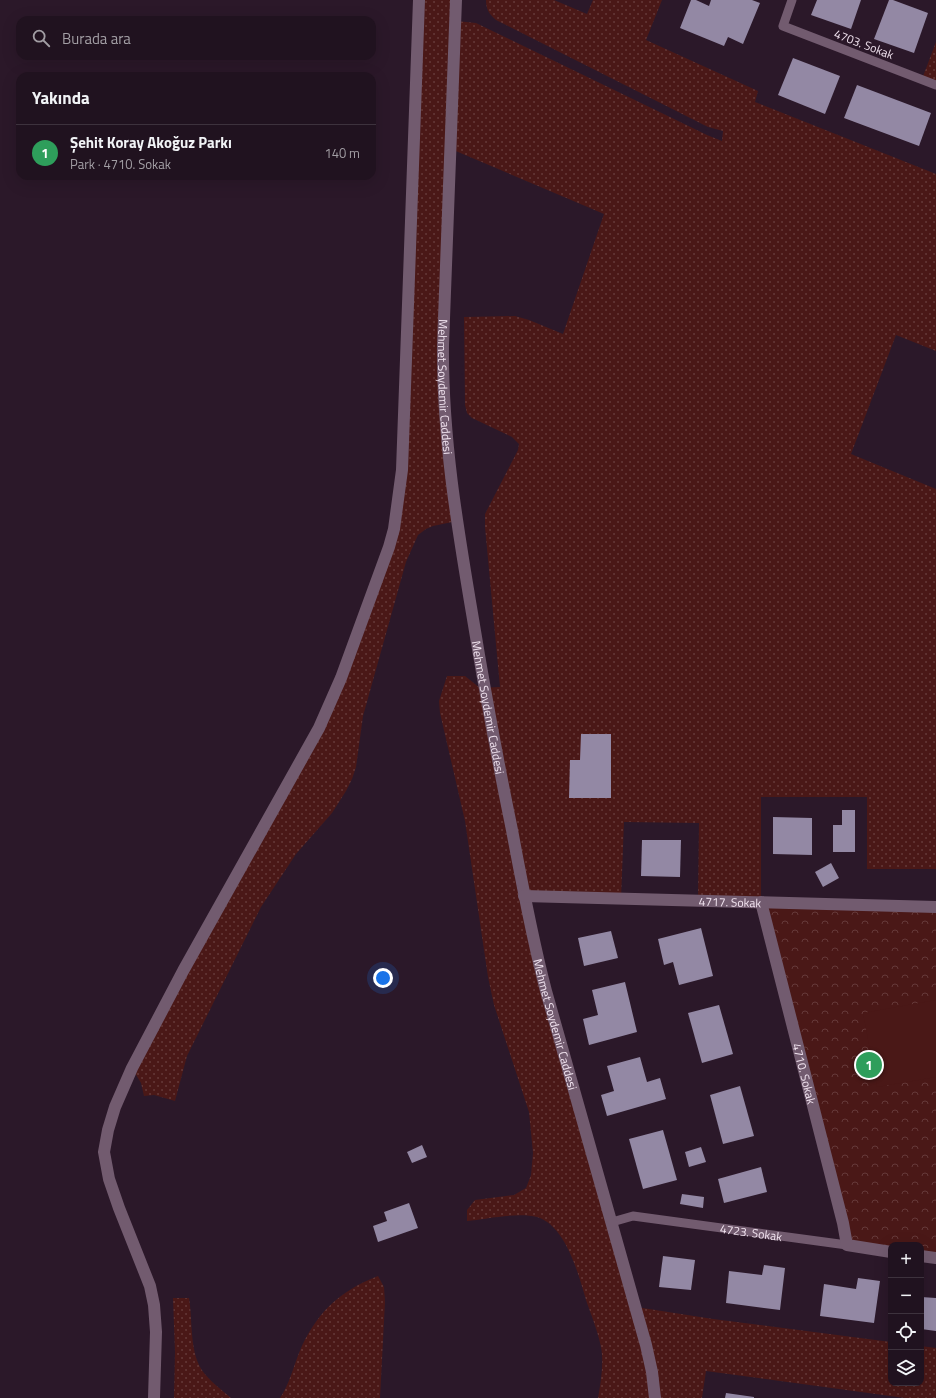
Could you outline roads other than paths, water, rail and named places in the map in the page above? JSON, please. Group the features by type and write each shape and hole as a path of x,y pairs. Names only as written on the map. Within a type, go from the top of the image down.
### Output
{"street":[{"path":"154,1398 156,1332 154,1305 150,1286 109,1179 104,1152 108,1130 114,1107 132,1068 183,971 319,728 341,678 394,528 402,470 419,0"},
{"name":"Mehmet Soydemir Caddesi","path":"456,0 443,345 445,422 452,483 463,560 491,721 534,943 546,991 646,1345 655,1398"},
{"name":"4717. Sokak","path":"524,896 936,907"},
{"name":"4710. Sokak","path":"761,902 843,1223 847,1245"},
{"name":"4723. Sokak","path":"847,1245 888,1252"},
{"path":"924,1256 936,1258"}],"lane":[{"name":"4703. Sokak","path":"792,0 783,26 936,85"},
{"name":"4723. Sokak","path":"612,1222 633,1216 847,1245"}],"place":[{"name":"Şehit Koray Akoğuz Parkı","path":"869,1065"}]}
